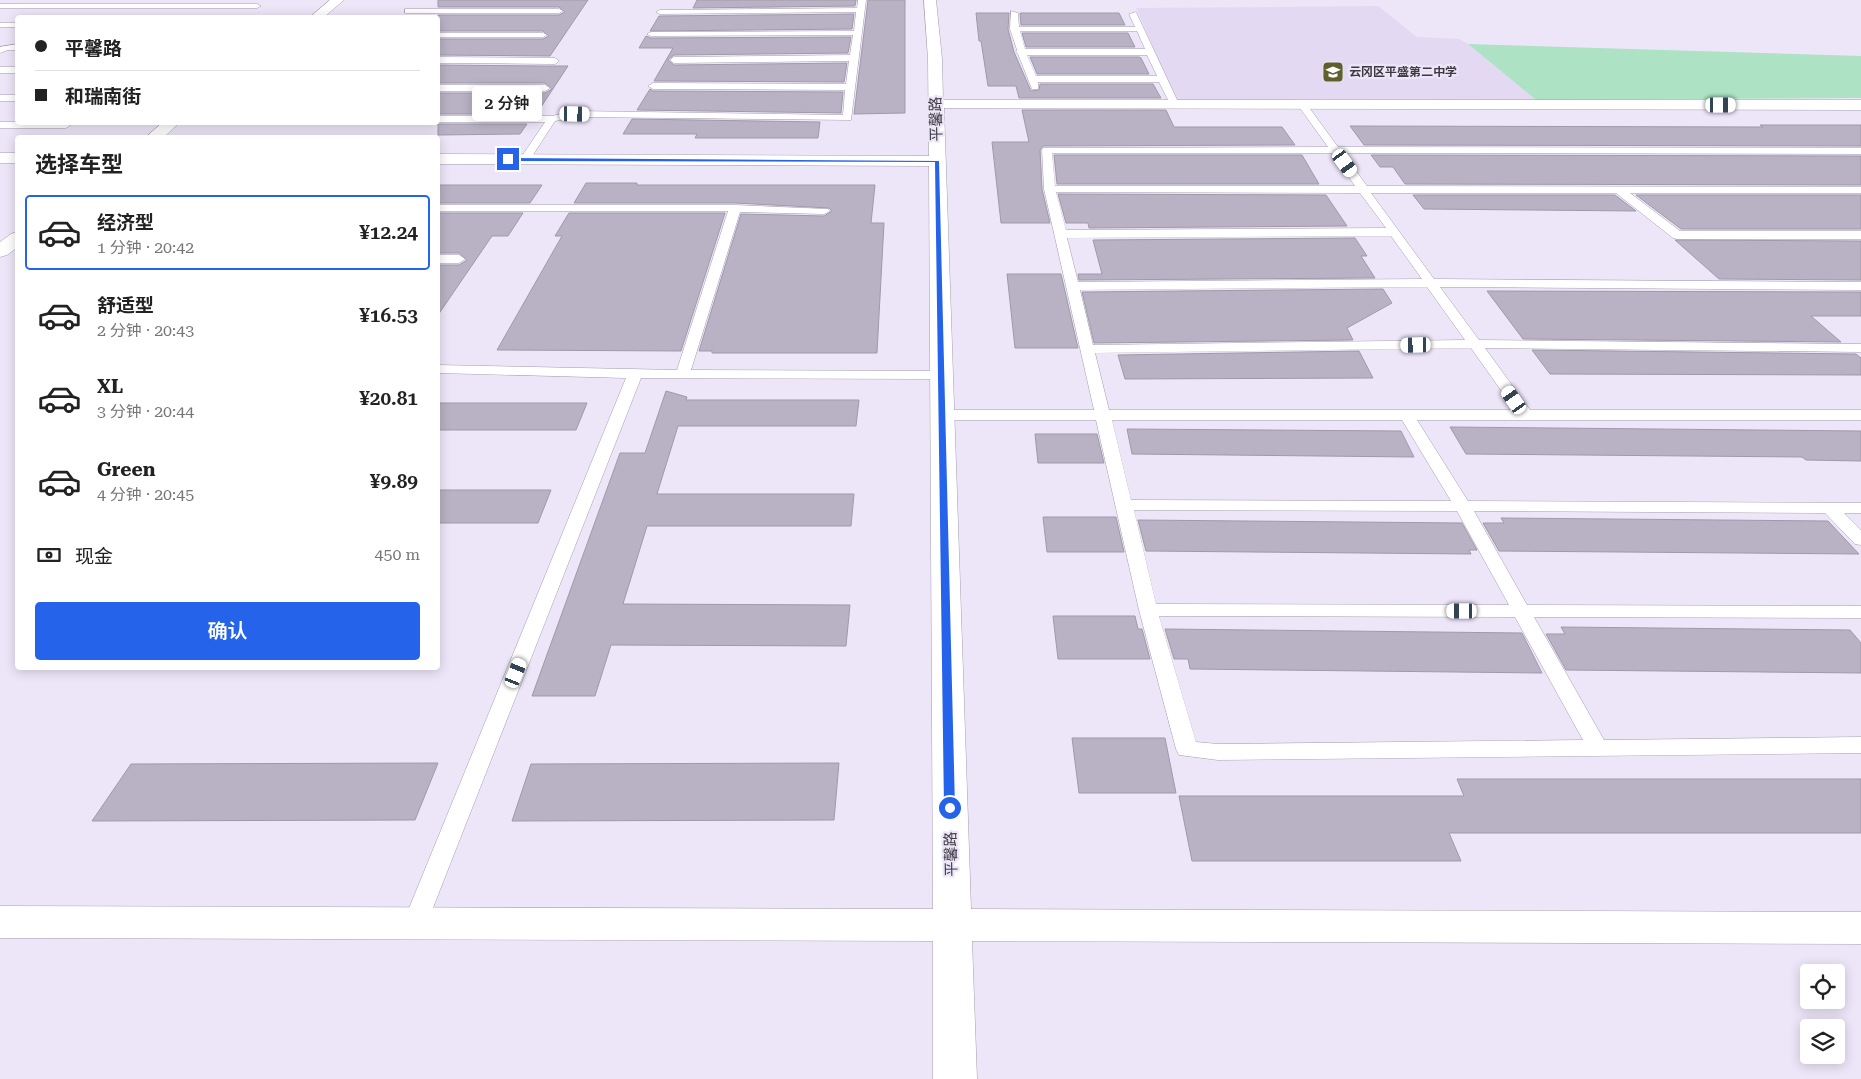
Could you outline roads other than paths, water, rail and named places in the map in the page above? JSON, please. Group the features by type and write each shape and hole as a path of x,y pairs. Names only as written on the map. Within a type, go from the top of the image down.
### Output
{"street":[{"path":"319,15 338,0"},
{"name":"平馨路","path":"930,0 935,59 955,1079"},
{"path":"936,104 1861,105"},
{"path":"157,135 169,125"},
{"path":"0,158 15,158"},
{"path":"440,159 937,161"},
{"path":"0,251 15,240"},
{"path":"0,922 1861,928"}],"lane":[{"path":"245,14 266,0"},
{"path":"403,15 422,0"},
{"path":"440,119 552,119 575,114 848,118 850,87 861,5 660,12"},
{"path":"0,6 257,6"},
{"path":"408,11 559,12"},
{"path":"1014,13 1014,29 1020,52 1034,83 1162,78"},
{"path":"1133,14 1174,104"},
{"path":"0,25 15,24"},
{"path":"1014,29 1139,29"},
{"path":"651,34 857,33"},
{"path":"440,35 543,34"},
{"path":"0,50 6,47 15,47"},
{"path":"1020,52 1150,52"},
{"path":"674,60 854,58"},
{"path":"440,60 555,60"},
{"path":"0,70 15,70"},
{"path":"653,86 850,87"},
{"path":"440,88 545,88"},
{"path":"0,98 15,98"},
{"path":"1302,104 1525,414"},
{"path":"525,159 552,119"},
{"path":"0,125 66,125"},
{"path":"1861,151 1046,150 1050,189 1148,610 1187,749 1228,752 1861,745"},
{"path":"1050,189 1861,190"},
{"path":"1620,191 1677,235 1861,235"},
{"path":"440,208 735,208 824,211"},
{"path":"683,374 735,208"},
{"path":"1061,234 1395,232"},
{"path":"440,259 459,259"},
{"path":"1073,286 1431,283 1861,286"},
{"path":"1088,349 1474,344 1861,348"},
{"path":"440,369 635,374 942,375"},
{"path":"415,923 635,374"},
{"path":"1406,414 1462,505 1598,748"},
{"path":"942,415 1861,415"},
{"path":"1124,505 1861,508"},
{"path":"1829,508 1861,540"},
{"path":"1148,610 1861,612"}],"place":[{"name":"云冈区平盛第二中学","path":"1333,72"}]}
